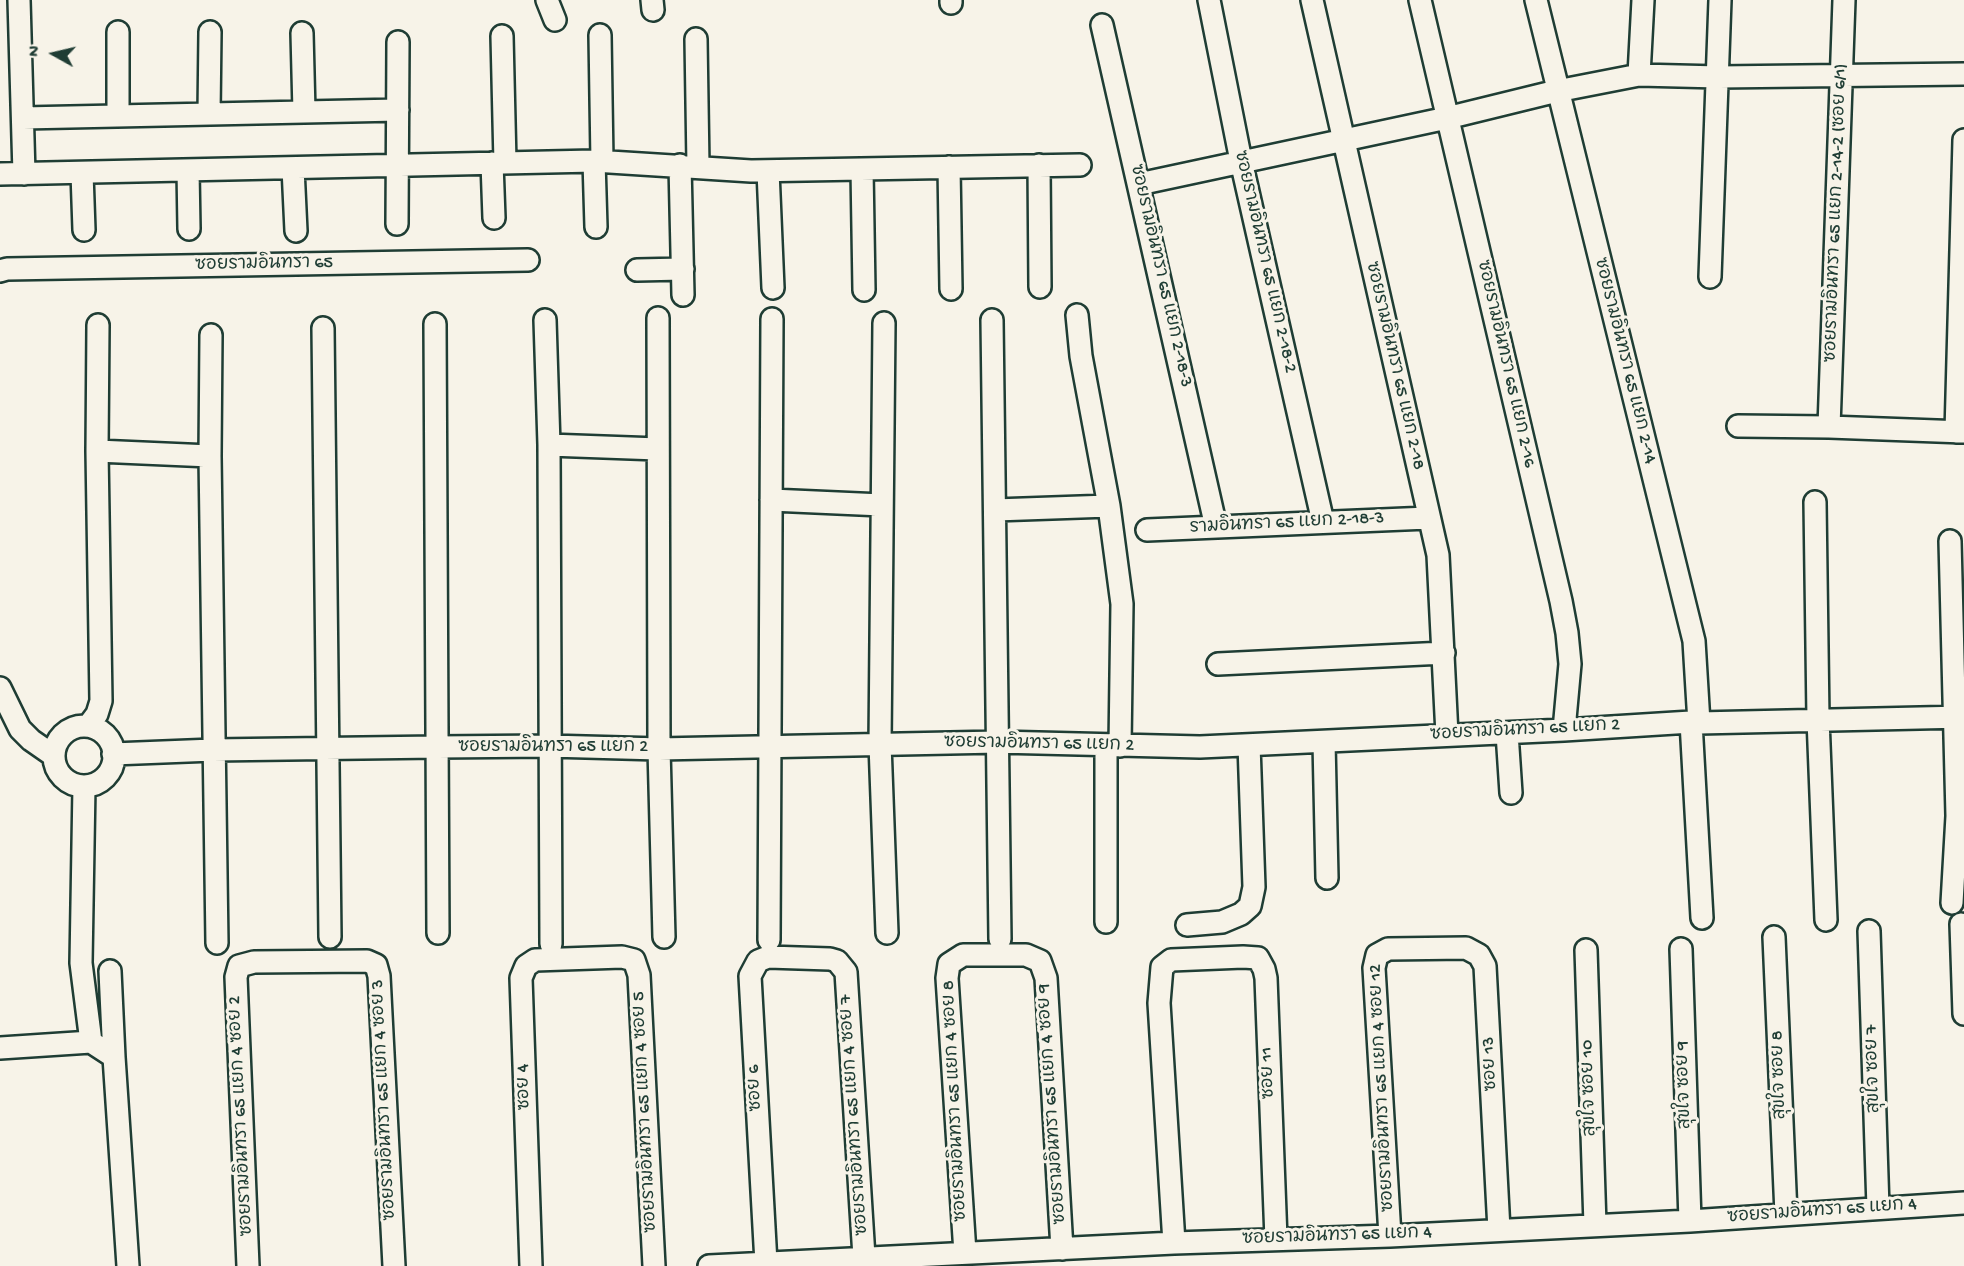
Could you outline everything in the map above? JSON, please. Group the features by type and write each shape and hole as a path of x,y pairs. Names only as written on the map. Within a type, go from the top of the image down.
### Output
{"street":[{"path":"19,0 24,174"},
{"name":"ซอยรามอินทรา 65 แยก 2-18-2","path":"1209,0 1241,161 1323,522"},
{"name":"ซอยรามอินทรา 65 แยก 2-18","path":"1312,0 1438,555 1447,735"},
{"name":"ซอยรามอินทรา 65 แยก 2-16","path":"1420,0 1565,622 1570,664 1564,730"},
{"name":"ซอยรามอินทรา 65 แยก 2-14","path":"1536,0 1694,641 1701,918"},
{"path":"1639,75 1643,0"},
{"path":"1710,276 1720,0"},
{"name":"ซอยรามอินทรา 65 แยก 2-14-2 (ซอย 6/1)","path":"1829,427 1844,0"},
{"name":"ซอยรามอินทรา 65 แยก 2-18-3","path":"1102,25 1216,527"},
{"path":"118,32 118,116"},
{"path":"209,114 210,32"},
{"path":"302,33 304,112"},
{"path":"596,227 600,35"},
{"path":"494,218 499,163 502,36"},
{"path":"683,295 696,39"},
{"path":"397,224 398,42"},
{"path":"1139,184 1448,118 1557,91 1639,75 1719,77 1964,74"},
{"path":"23,118 398,110"},
{"path":"1738,426 1960,432 1964,140"},
{"path":"0,174 598,161 768,171 1080,165"},
{"path":"1039,165 1040,287"},
{"path":"949,167 951,289"},
{"path":"293,168 296,231"},
{"path":"862,169 864,290"},
{"path":"188,170 189,229"},
{"path":"768,171 773,288"},
{"path":"82,173 84,230"},
{"name":"ซอยรามอินทรา 65","path":"0,271 7,269 528,260"},
{"path":"637,270 683,269"},
{"path":"1077,315 1083,366 1109,506 1122,604 1113,746 1106,922"},
{"path":"658,318 659,749 664,937"},
{"path":"769,940 772,319"},
{"path":"545,320 549,445 551,944"},
{"path":"992,320 998,742 998,947"},
{"path":"884,323 880,744 887,933"},
{"path":"435,324 438,933"},
{"path":"88,726 97,714 101,700 97,451 98,325"},
{"path":"323,328 326,748 330,937"},
{"path":"211,335 210,456 216,943"},
{"path":"549,445 658,449"},
{"path":"97,451 210,456"},
{"path":"771,500 882,505"},
{"path":"1815,502 1818,719 1826,920"},
{"path":"995,510 1109,506"},
{"name":"รามอินทรา 65 แยก 2-18-3","path":"1146,530 1428,518"},
{"path":"1950,542 1959,717 1953,903"},
{"path":"1218,664 1444,652"},
{"path":"0,688 20,729 54,756"},
{"name":"ซอยรามอินทรา 65 แยก 2","path":"113,754 326,748 549,746 659,749 998,742 1200,747 1695,723 1959,717"},
{"path":"88,726 106,736 113,754 112,764 102,780 84,786 66,781 55,765 54,756 56,746 68,730 88,726"},
{"path":"1508,733 1511,793"},
{"path":"1324,742 1327,878"},
{"path":"1187,925 1222,922 1241,914 1250,906 1254,887 1249,745"},
{"path":"84,786 81,963 91,1042"},
{"path":"1961,924 1964,1014"},
{"name":"สุขใจ ซอย 7","path":"1869,931 1878,1208"},
{"name":"สุขใจ ซอย 8","path":"1774,937 1786,1214"},
{"name":"ซอยรามอินทรา 65 แยก 4 ซอย 9","path":"998,947 1040,961 1046,978 1062,1249"},
{"name":"ซอยรามอินทรา 65 แยก 4 ซอย 8","path":"965,1252 949,964 963,955 998,947"},
{"name":"ซอย 13","path":"1426,948 1466,948 1479,955 1485,966 1499,1230"},
{"name":"ซอยรามอินทรา 65 แยก 4 ซอย 12","path":"1390,1236 1374,968 1377,955 1388,949 1426,948"},
{"name":"สุขใจ ซอย 9","path":"1681,949 1690,1221"},
{"name":"สุขใจ ซอย 10","path":"1586,950 1594,1225"},
{"name":"ซอย 4","path":"531,1266 521,978 526,966 534,960 622,957 634,960"},
{"name":"ซอย 6","path":"766,1263 750,976 758,961 768,957 837,961 846,972"},
{"name":"ซอย 11","path":"1174,1243 1159,981 1162,967 1172,960 1209,958 1258,958 1264,969 1276,1239"},
{"name":"ซอยรามอินทรา 65 แยก 4 ซอย 5","path":"634,960 639,975 654,1266"},
{"name":"ซอยรามอินทรา 65 แยก 4 ซอย 3","path":"239,966 254,962 310,961 367,961 376,965 379,976 394,1266"},
{"name":"ซอยรามอินทรา 65 แยก 4 ซอย 2","path":"239,966 236,977 248,1266"},
{"path":"110,971 128,1266"},
{"name":"ซอยรามอินทรา 65 แยก 4 ซอย 7","path":"846,972 864,1257"},
{"path":"0,1047 91,1042 114,1057"},
{"name":"ซอยรามอินทรา 65 แยก 4","path":"709,1266 965,1252 1390,1236 1690,1221 1964,1203"}]}
